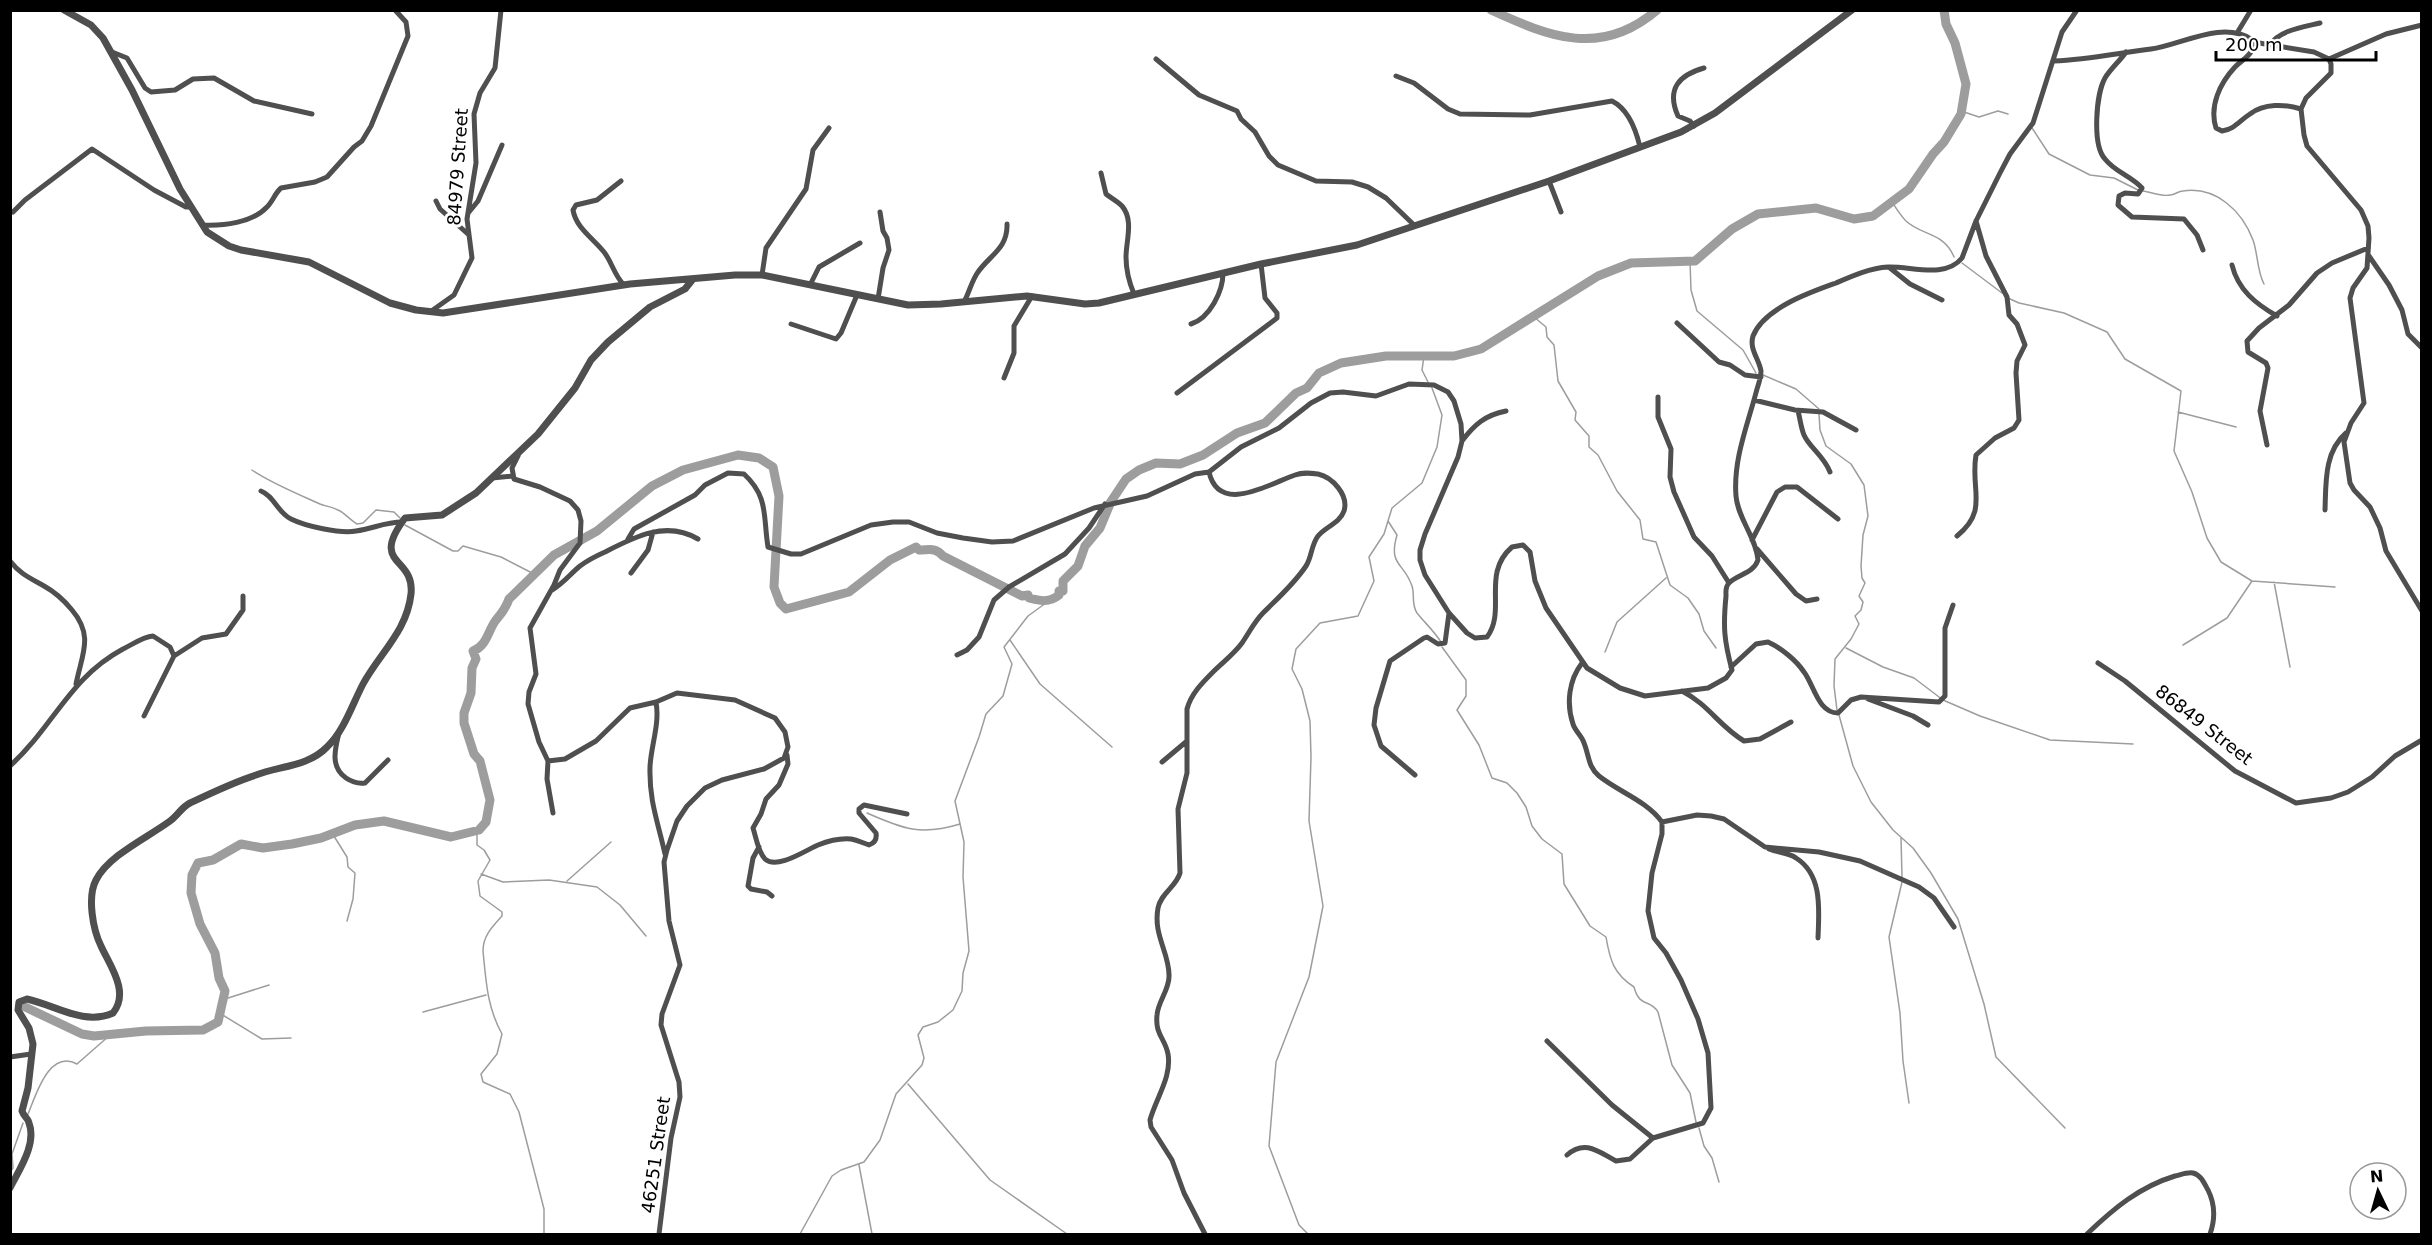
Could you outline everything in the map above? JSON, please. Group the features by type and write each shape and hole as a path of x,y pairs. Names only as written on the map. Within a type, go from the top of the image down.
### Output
{"street":[{"path":"64,10 91,25 103,38 191,207 207,232 229,246 309,262 375,297 405,308 429,313 482,308 624,285 735,275 762,276 878,299 923,305 1008,296 1032,296 1085,304 1099,303 1261,264 1357,244 1549,181 1694,126 1715,114 1852,10"},
{"path":"202,225 218,226 246,219 264,210 281,188 315,182 331,174 344,157 368,134 408,36 405,22 394,10"},
{"name":"84979 Street","path":"429,313 454,295 472,258 469,212 476,163 474,114 480,93 495,68 501,10"},
{"path":"628,539 634,529 695,495 705,485 728,473 744,474 754,483 762,498 767,544 768,547 775,549 801,554 871,525 893,522 909,522 963,538 992,542 1013,541 1105,504 1147,496 1195,474 1209,471 1241,447 1285,424 1311,403 1338,392 1376,396 1412,383 1439,387 1450,394 1461,424 1462,441 1454,467 1425,534 1420,554 1424,572 1457,624 1472,637 1480,639 1487,637 1494,622 1494,580 1500,562 1512,547 1523,545 1530,552 1538,589 1546,608 1587,668 1620,688 1638,695 1650,696 1713,686 1729,677 1731,667 1723,619 1726,590 1729,583 1756,565 1758,557 1737,506 1736,493 1738,454 1761,377 1752,348 1753,338 1758,329 1777,310 1805,293 1856,274 1888,267 1926,270 1959,263 1976,221 2010,154 2033,123 2062,32 2077,10"},
{"path":"2237,33 2251,10"},
{"path":"2270,45 2275,38 2287,32 2320,23"},
{"path":"2329,59 2378,37 2421,25"},
{"path":"2054,61 2153,49 2198,36 2237,33 2248,37 2253,42 2314,52 2329,59 2331,73 2306,98 2301,109 2304,135 2307,146 2364,215 2369,233 2367,268 2353,288 2350,303 2364,403 2347,432 2337,442 2328,464 2325,510"},
{"path":"2253,42 2254,46 2250,54 2226,78 2218,91 2213,116 2216,128 2222,131 2230,130 2248,115 2263,108 2286,106 2301,109"},
{"path":"112,52 127,58 145,88 151,92 174,90 193,79 214,78 254,101 312,114"},
{"path":"2126,52 2105,78 2096,131 2099,153 2116,171 2142,188 2138,194 2125,193 2119,196 2118,205 2132,217 2184,219 2197,235 2203,250"},
{"path":"1156,59 1199,96 1237,111 1240,119 1255,132 1269,156 1278,165 1323,183 1346,182 1368,187 1386,198 1413,225"},
{"path":"1694,126 1690,121 1678,116 1674,94 1683,76 1704,68"},
{"path":"1396,76 1414,83 1448,109 1460,114 1530,115 1612,101 1620,105 1625,112 1636,133 1640,147"},
{"path":"762,276 766,248 806,189 813,150 830,128"},
{"path":"469,212 478,201 502,145"},
{"path":"14,212 25,200 92,149 154,190 186,207 191,207"},
{"path":"1101,172 1106,194 1121,205 1127,216 1129,232 1126,265 1128,282 1134,294"},
{"path":"621,181 597,201 576,205 573,210 581,227 605,253 616,276 624,285"},
{"path":"1549,181 1561,212"},
{"path":"436,201 440,209 469,235"},
{"path":"878,299 883,268 889,250 880,212"},
{"path":"1957,536 1971,523 1976,510 1977,453 1995,438 2014,428 2020,418 2016,373 2017,362 2025,345 2017,324 2010,315 2007,297 1986,256 1976,221"},
{"path":"964,302 979,270 991,260 1005,241 1006,224"},
{"path":"810,285 819,267 860,243"},
{"path":"2267,445 2260,411 2268,368 2266,363 2252,357 2246,347 2252,335 2277,316 2317,273 2332,263 2368,252"},
{"path":"2368,252 2402,310 2408,334 2421,348"},
{"path":"1177,393 1277,318 1277,313 1265,298 1261,264"},
{"path":"2232,265 2240,286 2265,309 2277,316"},
{"path":"1888,267 1910,284 1942,300"},
{"path":"1191,324 1202,319 1209,310 1223,280 1223,273"},
{"path":"553,813 547,779 548,761 539,742 528,698 536,674 530,628 565,561 580,541 581,521 574,504 551,491 518,481 513,476 514,461 574,388 591,360 603,347 650,307 685,289 693,279"},
{"path":"791,324 837,339 857,294"},
{"path":"1004,378 1014,353 1014,326 1032,296"},
{"path":"1677,323 1719,362 1730,365 1745,375 1761,377"},
{"path":"1658,397 1658,417 1671,449 1670,477 1674,492 1694,537 1712,556 1729,583"},
{"path":"1754,400 1795,410 1823,412 1856,430"},
{"path":"1795,410 1798,411 1805,437 1823,459 1830,472"},
{"path":"1462,441 1482,419 1506,411"},
{"path":"2347,432 2344,449 2352,487 2370,507 2380,528 2388,555 2421,611"},
{"path":"10,1188 30,1143 30,1125 22,1111 28,1088 33,1039 17,1006 22,1000 33,1000 62,1012 87,1016 110,1015 118,1005 118,985 97,935 92,901 93,886 105,868 133,845 174,818 187,805 245,779 322,753 340,731 363,683 396,638 405,620 411,586 406,572 392,556 389,547 402,522 408,517 436,516 447,513 468,500 538,434"},
{"path":"1205,1234 1184,1193 1172,1160 1151,1127 1150,1120 1168,1070 1168,1054 1156,1024 1159,1005 1169,977 1160,943 1157,912 1162,898 1180,873 1178,808 1186,779 1185,722 1190,699 1204,681 1239,646 1258,619 1290,586 1308,561 1312,546 1318,536 1343,514 1344,507 1343,496 1335,484 1331,479 1320,475 1300,474 1259,491 1234,494 1218,487 1209,471"},
{"path":"492,478 513,476"},
{"path":"1752,540 1777,492 1785,487 1797,487 1838,519"},
{"path":"261,491 266,492 290,519 319,527 349,532 391,522 402,522"},
{"path":"957,655 967,650 979,637 994,600 1008,588 1072,548 1105,504"},
{"path":"551,591 563,584 573,572 592,558 628,539 653,532 673,531 698,539"},
{"path":"631,573 648,549 653,532"},
{"path":"1755,548 1797,594 1806,601 1816,599"},
{"path":"10,561 23,575 60,595 81,621 85,632 84,650 76,684"},
{"path":"144,716 174,656 202,638 226,634 243,610 243,596"},
{"path":"1731,667 1756,644 1768,642 1800,666 1822,705 1828,711 1838,713 1851,700 1861,697 1921,702 1943,700 1946,658 1945,628 1953,605"},
{"path":"1415,775 1381,746 1374,725 1376,708 1390,661 1427,637 1438,644 1445,644 1449,613"},
{"path":"10,766 53,719 76,684 109,656 150,636 165,644 174,656"},
{"path":"1567,1155 1576,1149 1586,1147 1616,1161 1625,1161 1641,1151 1653,1138 1703,1124 1709,1114 1711,1098 1708,1053 1698,1019 1679,974 1651,930 1648,904 1652,873 1662,834 1662,822 1649,809 1598,775 1590,764 1584,742 1573,726 1570,698 1572,678 1582,663"},
{"name":"86849 Street","path":"2098,663 2125,681 2235,771 2296,803 2331,798 2348,792 2372,777 2395,756 2421,740"},
{"path":"1680,691 1704,704 1715,717 1744,741 1760,739 1791,722"},
{"path":"548,761 565,759 596,741 630,708 656,702 673,693 727,698 749,705 775,718 787,739 788,764 779,785 766,799 753,828 764,856 772,862 792,858 819,844 833,840 853,839 869,845 876,841 876,833 859,813 861,806 907,814"},
{"path":"1861,697 1912,716 1928,725"},
{"path":"656,702 657,719 650,764 650,786 652,807 665,856"},
{"path":"340,731 335,766 344,776 356,783 365,783 388,760"},
{"path":"1162,762 1186,741"},
{"name":"46251 Street","path":"660,1234 671,1137 680,1092 661,1025 662,1014 680,965 669,921 665,856 677,821 687,806 705,788 722,780 769,767 782,760 787,753"},
{"path":"1662,822 1697,815 1724,819 1765,847 1795,857 1803,863 1814,880 1818,893 1818,938"},
{"path":"759,847 753,858 748,886 772,896"},
{"path":"1765,847 1839,855 1883,871 1919,887 1934,898 1954,927"},
{"path":"1547,1041 1612,1106 1653,1138"},
{"path":"10,1057 31,1054"},
{"path":"2087,1234 2112,1210 2147,1186 2192,1173 2202,1178 2210,1195 2214,1220 2210,1234"}],"waterway":[{"path":"1491,10 1534,28 1555,35 1575,38 1595,38 1616,34 1636,25 1657,10"},
{"path":"1110,503 1126,479 1139,470 1156,463 1180,464 1203,455 1237,433 1265,423 1296,393 1307,388 1319,373 1341,363 1386,356 1454,356 1481,349 1598,276 1631,263 1695,261 1732,229 1758,214 1816,208 1854,219 1873,216 1909,189 1944,142 1961,114 1966,84 1955,43 1946,24 1944,10"},
{"path":"1961,111 1979,117 1998,111 2008,114"},
{"path":"2032,128 2049,154 2090,175 2114,178 2138,190"},
{"path":"2143,191 2167,195 2195,190 2206,192 2226,203 2235,210 2248,229 2255,245 2264,284"},
{"path":"1892,202 1906,221 1945,243 1954,257"},
{"path":"1690,261 1691,290 1697,311 1743,350 1756,373"},
{"path":"1962,263 2002,293"},
{"path":"2008,298 2019,303 2064,313 2107,332 2125,359 2181,391 2174,451 2192,492 2207,538 2221,562 2252,581 2335,587"},
{"path":"1534,317 1546,327 1547,337 1554,345 1558,381 1576,412 1575,420 1589,436 1589,447 1598,455 1617,491 1640,520 1643,539 1656,542 1670,585 1688,598 1699,614 1704,631 1716,648"},
{"path":"1424,356 1422,370 1428,382"},
{"path":"1763,375 1796,389 1819,409"},
{"path":"1308,1234 1299,1225 1269,1146 1276,1062 1309,977 1323,906 1309,821 1310,721 1302,689 1292,669 1296,649 1320,623 1358,616 1374,581 1369,557 1384,534 1392,508 1422,483 1437,447 1442,415 1432,388"},
{"path":"2178,412 2236,427"},
{"path":"1819,414 1820,430 1826,446 1851,464 1864,485 1868,516 1863,535 1861,566 1865,583 1859,596 1863,602 1861,610 1855,616 1859,624 1851,639 1835,659 1834,686 1837,710"},
{"path":"23,1006 82,1034 94,1036 146,1031 203,1030 218,1022 225,991 219,978 215,953 200,924 191,893 192,875 198,863 213,860 241,844 263,848 292,844 321,838 355,825 384,821 451,837 479,830 486,822 490,800 480,761 474,754 464,723 464,713 471,693 472,668 476,659 473,651 484,642 509,599 554,555 597,531 652,486 683,470 738,455 759,458 773,467 779,496 774,587 780,603 786,609 849,592 890,560 916,547 919,550 937,551 1022,596 1028,595 1029,598 1041,600 1052,599 1059,595 1059,591 1063,591 1063,581 1078,566 1085,546 1100,528 1110,504"},
{"path":"252,470 285,488 341,511 357,524 363,523 376,510 394,512 400,518"},
{"path":"1388,521 1397,535 1394,553 1412,586 1415,610 1441,642"},
{"path":"405,525 453,551 458,551 463,546 501,557 534,574"},
{"path":"1605,652 1617,622 1666,578"},
{"path":"2183,645 2227,618 2252,581"},
{"path":"2274,582 2290,667"},
{"path":"800,1234 832,1176 841,1170 864,1162 880,1140 896,1094 922,1065 924,1058 918,1035 923,1027 938,1022 953,1010 962,991 963,973 969,951 963,877 964,842 955,801 986,714 1003,696 1012,664 1004,647 1028,616 1050,600"},
{"path":"1010,640 1040,684 1112,747"},
{"path":"1442,647 1466,680 1466,696 1457,710 1479,745 1492,778 1507,783 1517,793 1526,807 1532,826 1542,839 1562,854 1564,884 1590,926 1606,937 1611,960 1617,972 1634,987 1642,1001 1652,1005 1658,1012 1672,1065 1690,1093 1696,1122"},
{"path":"1846,648 1883,667 1914,678 1943,700 1980,716 2050,740 2133,744"},
{"path":"1839,715 1853,766 1871,802 1893,830 1913,848 1931,873 1958,919 1984,1004 1996,1057 2065,1128"},
{"path":"867,813 912,829 934,830 960,824"},
{"path":"477,831 477,845 484,850 490,860 478,881 480,896 502,912 502,916 486,936 483,946 490,1004 502,1034 497,1054 481,1074 483,1082 510,1094 519,1112 544,1209 544,1234"},
{"path":"332,833 347,857 348,867 355,873 353,899 347,921"},
{"path":"1901,838 1902,877"},
{"path":"567,881 611,842"},
{"path":"481,874 503,882 549,880 597,887 620,905 646,936"},
{"path":"1902,882 1889,937 1900,1013 1909,1103"},
{"path":"225,999 269,985"},
{"path":"423,1012 486,995"},
{"path":"221,1014 262,1039 291,1038"},
{"path":"28,1114 51,1068 67,1061 77,1064 110,1035"},
{"path":"908,1084 990,1180 1067,1234"},
{"path":"10,1172 13,1168 12,1154 23,1123"},
{"path":"1699,1128 1719,1182"},
{"path":"859,1165 872,1234"}]}
